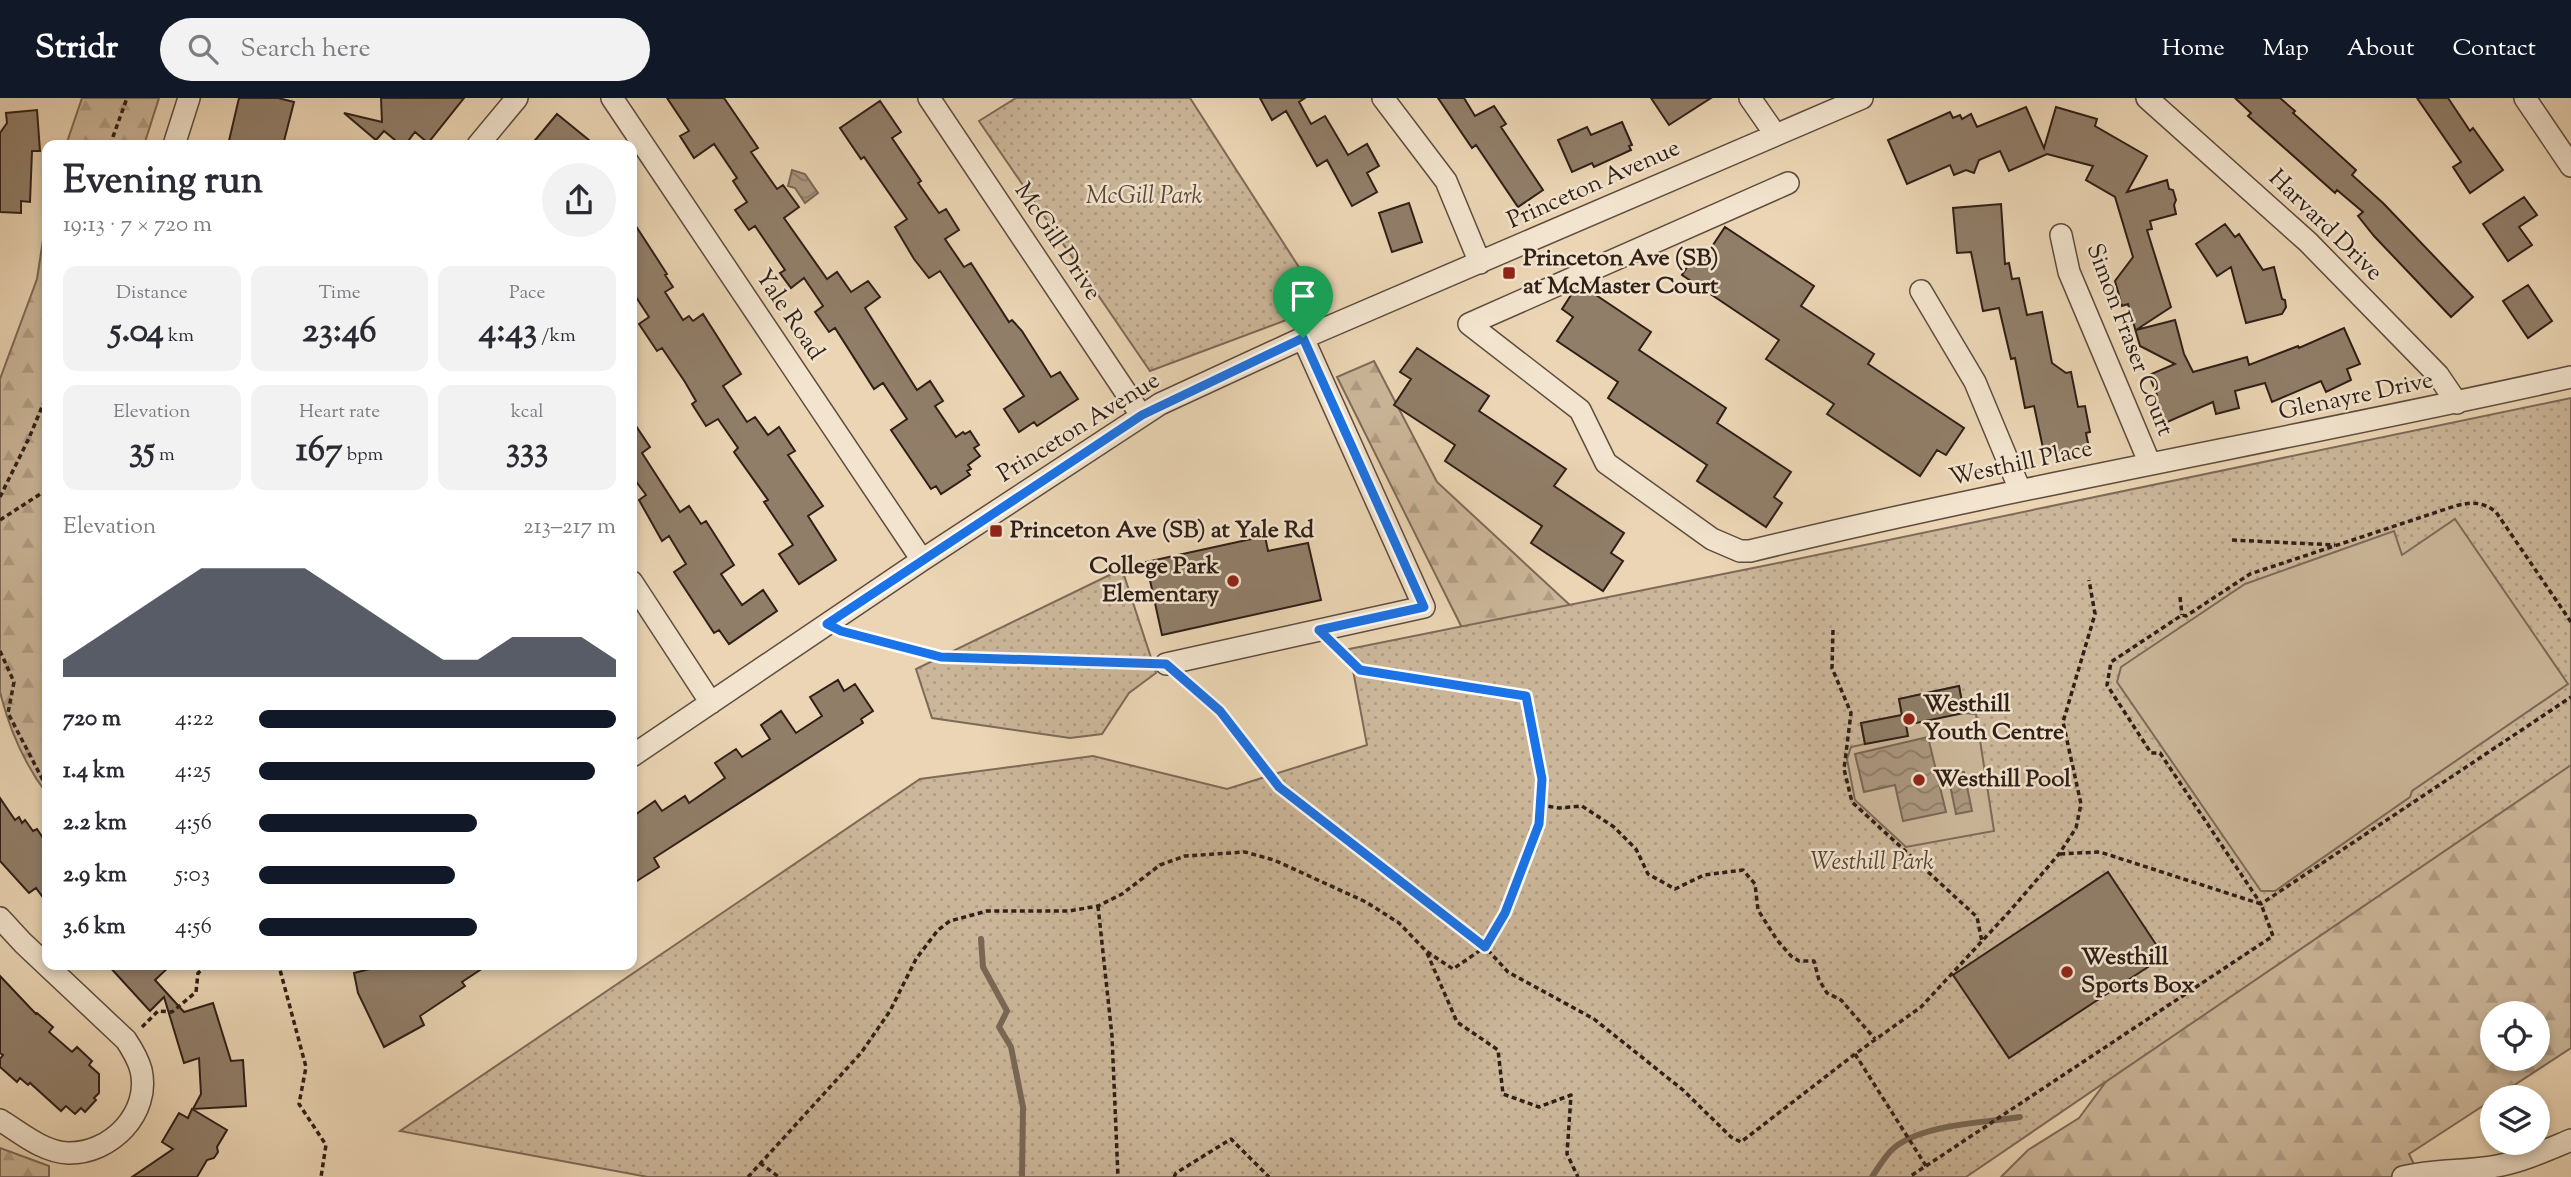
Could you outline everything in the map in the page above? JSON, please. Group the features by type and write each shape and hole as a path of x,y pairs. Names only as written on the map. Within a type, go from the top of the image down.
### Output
{"street":[{"path":"176,140 189,98"},
{"path":"482,140 517,98"},
{"name":"Yale Road","path":"612,98 922,561"},
{"name":"McGill Drive","path":"929,98 1142,415"},
{"path":"1383,98 1446,181 1480,263"},
{"path":"1750,98 1775,134"},
{"name":"Princeton Avenue","path":"637,753 1142,415 1303,338 1862,98"},
{"name":"Harvard Drive","path":"2147,98 2308,242 2438,375 2456,403"},
{"path":"2525,98 2571,166"},
{"name":"Westhill Place","path":"1788,183 1469,324 1580,410 1605,463 1712,539 1740,551 2150,464"},
{"name":"Simon Fraser Court","path":"2061,234 2069,272 2150,464"},
{"path":"1921,291 1975,382 2021,490"},
{"path":"1166,664 1424,607 1303,338"},
{"name":"Glenayre Drive","path":"2150,464 2456,403 2571,377"},
{"path":"637,590 711,703"},
{"path":"0,918 42,961"},
{"path":"0,1120 37,1143 56,1151 88,1151 113,1139 128,1123 138,1104 142,1080 137,1059 126,1040 52,970"},
{"path":"2403,1177 2427,1171 2496,1167 2528,1158 2571,1140"}],"path":[{"path":"112,140 128,98"},
{"path":"0,496 42,407"},
{"path":"0,520 42,494"},
{"path":"1909,1177 2273,936 2261,904 2160,753 2151,753 2107,685 2111,662 2250,574 2455,506 2484,503 2496,512 2571,622"},
{"path":"2232,540 2337,545"},
{"path":"827,624 841,631 941,657 1166,664 1220,711 1279,787 1485,947 1508,972 1594,1018 1683,1090 1731,1137 1741,1142 1854,1054 1920,1007 1982,942 2059,854 2076,828 2081,804 2063,722 2095,614 2089,580"},
{"path":"2180,597 2182,615"},
{"path":"748,1177 861,1053 890,1011 916,959 938,930 950,921 987,911 1069,911 1098,906 1122,894 1160,865 1172,860 1185,856 1245,852 1274,860 1366,902 1399,923 1426,951 1454,969 1485,947 1505,913 1539,824 1542,779 1526,696 1360,670 1319,630"},
{"path":"1833,630 1832,668 1851,713 1844,769 1852,802 1978,917 1982,942"},
{"path":"0,651 14,682 8,713 42,778"},
{"path":"2261,904 2571,697"},
{"path":"1540,805 1559,808 1583,806 1614,827 1636,849 1648,874 1675,889 1704,875 1743,870 1755,884 1758,910 1777,940 1799,961 1814,961 1819,980 1827,993 1841,1000 1876,1039"},
{"path":"2059,854 2100,852 2261,904"},
{"path":"1098,906 1112,1036 1118,1177"},
{"path":"1426,951 1457,1022 1498,1050 1503,1094 1539,1107 1570,1095 1567,1154 1578,1177"},
{"path":"147,1023 158,1011 172,1012 196,992 198,972 201,970"},
{"path":"279,970 306,1067 299,1104 327,1144 321,1177"},
{"path":"1854,1054 1926,1166"},
{"path":"1174,1177 1176,1172 1231,1139 1269,1177"},
{"path":"760,1163 779,1177"}],"green space":[{"path":"82,98 159,98 146,140 68,140"},
{"name":"McGill Park","path":"1016,98 1190,98 1324,306 1150,371 979,121"},
{"path":"42,246 42,786 19,746 0,692 0,379 37,279"},
{"path":"1374,361 1437,482 1572,607 1473,650 1337,377"},
{"name":"Westhill Park","path":"2571,398 2571,765 1966,1177 648,1177 400,1131 920,779 1093,756 1227,789 1367,745 1349,649"},
{"path":"2455,519 2568,684 2412,791 2410,797 2275,891 2261,891 2117,682 2121,667 2245,584 2394,531 2402,555"},
{"path":"1122,569 1156,673 1129,693 1102,734 1070,738 932,718 916,669"},
{"name":"Westhill Pool","path":"1959,686 1964,713 1976,714 1994,831 1906,847 1855,800 1847,759 1851,747 1865,744 1861,723 1902,715 1899,699"},
{"path":"2571,717 2571,1048 2550,1062 2550,1001 2480,1001 2480,1071 2536,1071 2514,1085 2480,1085 2480,1108 2409,1154 2420,1177 2001,1177 2028,1150 2079,1118 2196,960"},
{"path":"0,1148 49,1166 49,1177 0,1177"}],"water":[{"path":"792,170 805,174 818,193 805,203 795,188 788,186"},
{"path":"1928,737 1946,812 1903,821 1895,785 1864,792 1855,754"},
{"path":"1964,772 1972,811 1956,814 1948,775"}],"building":[{"path":"239,98 278,98 294,102 284,140 229,140"},
{"path":"381,98 464,98 430,140 424,140 415,132 409,140 395,140 384,131 376,140 344,113 382,122"},
{"path":"667,98 724,98 758,148 751,152 777,189 783,185 799,207 784,218 827,279 837,272 851,292 868,281 880,297 865,308 917,390 930,381 943,401 935,406 956,437 970,431 979,445 974,448 980,456 968,465 971,469 967,471 970,475 941,494 936,486 931,489 891,430 907,419 883,383 874,389 835,328 829,332 815,312 823,306 804,278 791,288 780,273 785,270 755,226 749,230 735,210 747,202 733,181 737,178 714,144 694,158 680,136 689,131"},
{"path":"1260,98 1305,98 1299,102 1311,124 1325,116 1348,155 1367,144 1379,166 1367,173 1377,192 1352,206 1327,160 1317,166 1286,111 1272,120"},
{"path":"1438,98 1464,98 1475,116 1494,106 1506,124 1501,127 1543,190 1518,207 1476,145 1472,148"},
{"path":"1651,98 1711,98 1669,125"},
{"path":"2235,98 2280,98 2356,170 2352,175 2383,203 2473,297 2451,317 2374,236 2358,216 2363,212 2337,190 2335,193 2248,116 2251,113"},
{"path":"2417,98 2448,98 2470,131 2473,128 2503,170 2470,193 2453,167 2461,162"},
{"path":"880,101 901,132 892,138 921,181 918,183 939,213 946,209 959,230 945,239 964,267 971,263 1009,322 1012,320 1022,331 1051,377 1060,372 1078,399 1037,426 1034,422 1019,432 1004,409 1024,396 940,271 929,278 914,259 895,227 907,219 864,157 861,159 840,128"},
{"path":"2026,107 2044,148 2056,107 2097,119 2095,126 2147,156 2127,192 2167,180 2169,189 2173,190 2176,214 2150,221 2152,229 2147,230 2171,307 2136,330 2175,320 2184,354 2193,372 2247,357 2249,365 2298,346 2299,348 2344,328 2360,364 2347,369 2351,380 2326,392 2321,381 2272,402 2265,383 2235,391 2239,408 2216,414 2213,402 2165,423 2153,397 2157,395 2149,375 2175,364 2140,346 2128,304 2122,306 2115,281 2133,257 2115,197 2086,180 2093,166 2047,154 2009,171 2000,151 1979,160 1974,173 1966,170 1954,175 1950,165 1907,184 1888,140 1950,112 1953,118 1960,115 1962,119 1971,114 1977,127"},
{"path":"37,110 40,151 32,151 30,202 21,201 21,213 0,212 0,133 7,123 6,113"},
{"path":"557,114 589,140 535,140"},
{"path":"1622,122 1632,145 1629,146 1631,150 1594,167 1592,163 1572,172 1558,140 1587,127 1591,135"},
{"path":"2524,197 2537,215 2519,227 2532,245 2508,261 2483,224"},
{"path":"1409,203 1422,242 1392,252 1379,213"},
{"path":"2001,204 2005,264 2009,263 2012,279 2019,278 2027,315 2042,312 2052,363 2066,373 2071,372 2078,407 2085,406 2090,432 2086,433 2089,448 2053,455 2051,446 2043,448 2034,406 2025,408 2015,358 2011,359 1999,308 1983,311 1971,252 1957,253 1953,208"},
{"path":"2225,224 2235,237 2239,234 2263,270 2274,267 2282,299 2285,300 2286,307 2282,314 2246,323 2231,267 2217,276 2196,244"},
{"path":"1725,227 1814,286 1801,306 1874,354 1868,364 1964,428 1946,455 1937,450 1920,476 1827,414 1834,404 1766,359 1779,340 1682,275 1699,249 1707,254"},
{"path":"637,228 667,274 665,275 673,287 665,292 683,320 689,316 693,321 703,314 741,374 723,386 747,422 755,417 768,435 779,427 795,451 788,455 823,506 808,516 836,560 799,584 779,554 793,545 764,502 768,500 734,452 738,448 718,419 706,426 692,404 696,401 685,382 662,348 657,351 639,324 649,317 637,299"},
{"path":"2528,285 2552,321 2528,338 2503,301"},
{"path":"1584,287 1651,332 1639,350 1726,408 1717,423 1791,472 1774,497 1782,503 1766,527 1697,481 1707,465 1608,398 1618,382 1557,341 1573,317 1562,309 1573,292"},
{"path":"1417,348 1489,396 1479,411 1566,469 1554,486 1624,533 1611,553 1623,561 1603,591 1531,543 1542,526 1445,461 1455,445 1394,405 1411,379 1400,372"},
{"path":"637,428 650,447 642,453 680,512 689,506 701,524 706,521 734,565 721,574 742,605 763,590 777,611 729,644 719,630 714,633 674,572 686,564 669,536 662,541 639,500 646,495 637,483"},
{"name":"College Park Elementary","path":"1265,536 1268,551 1308,543 1321,600 1162,635 1146,562"},
{"path":"838,680 844,691 855,684 873,711 861,719 863,723 654,858 659,867 637,881 637,814 655,801 662,811 685,796 689,803 725,778 715,763 736,749 742,757 770,739 761,725 781,711 796,733 822,716 810,697"},
{"name":"Westhill Youth Centre","path":"1959,686 1964,713 1906,725 1908,736 1865,744 1861,723 1902,715 1899,699"},
{"path":"0,798 15,820 19,817 22,823 25,820 33,831 37,829 42,836 42,896 36,888 29,893 0,861"},
{"name":"Westhill Sports Box","path":"2108,872 2163,955 2009,1058 1953,975"},
{"path":"112,970 166,970 155,980 184,1012 213,1003 231,1061 243,1060 246,1106 193,1109 201,1094 199,1058 184,1063 164,997 150,1011"},
{"path":"366,970 480,970 462,982 465,986 420,1016 424,1025 384,1047 358,993 354,973"},
{"path":"0,976 36,1014 53,1027 49,1032 72,1052 77,1047 92,1061 89,1065 99,1074 99,1093 85,1112 81,1108 75,1114 66,1106 61,1111 30,1083 28,1085 20,1078 17,1082 0,1067 3,1055 0,1053"},
{"path":"192,1109 227,1130 214,1158 207,1160 197,1177 132,1177 173,1149 162,1142 179,1113 188,1118"}],"waterway":[{"path":"981,939 983,967 1007,1011 999,1027 1011,1047 1023,1107 1022,1177"},
{"path":"1872,1177 1885,1157 1907,1139 1938,1129 2020,1117"}],"place":[{"name":"Princeton Ave (SB) at McMaster Court","path":"1509,273"},
{"name":"Princeton Ave (SB) at Yale Rd","path":"996,531"},
{"name":"College Park Elementary","path":"1233,581"},
{"name":"Westhill Youth Centre","path":"1909,719"},
{"name":"Westhill Pool","path":"1919,780"},
{"name":"Westhill Sports Box","path":"2067,972"}],"route":[{"path":"1303,338 1424,607 1319,630 1360,670 1526,696 1542,779 1539,824 1505,913 1485,947 1279,787 1220,711 1166,664 941,657 841,631 827,624 1160,404 1303,338"}]}
